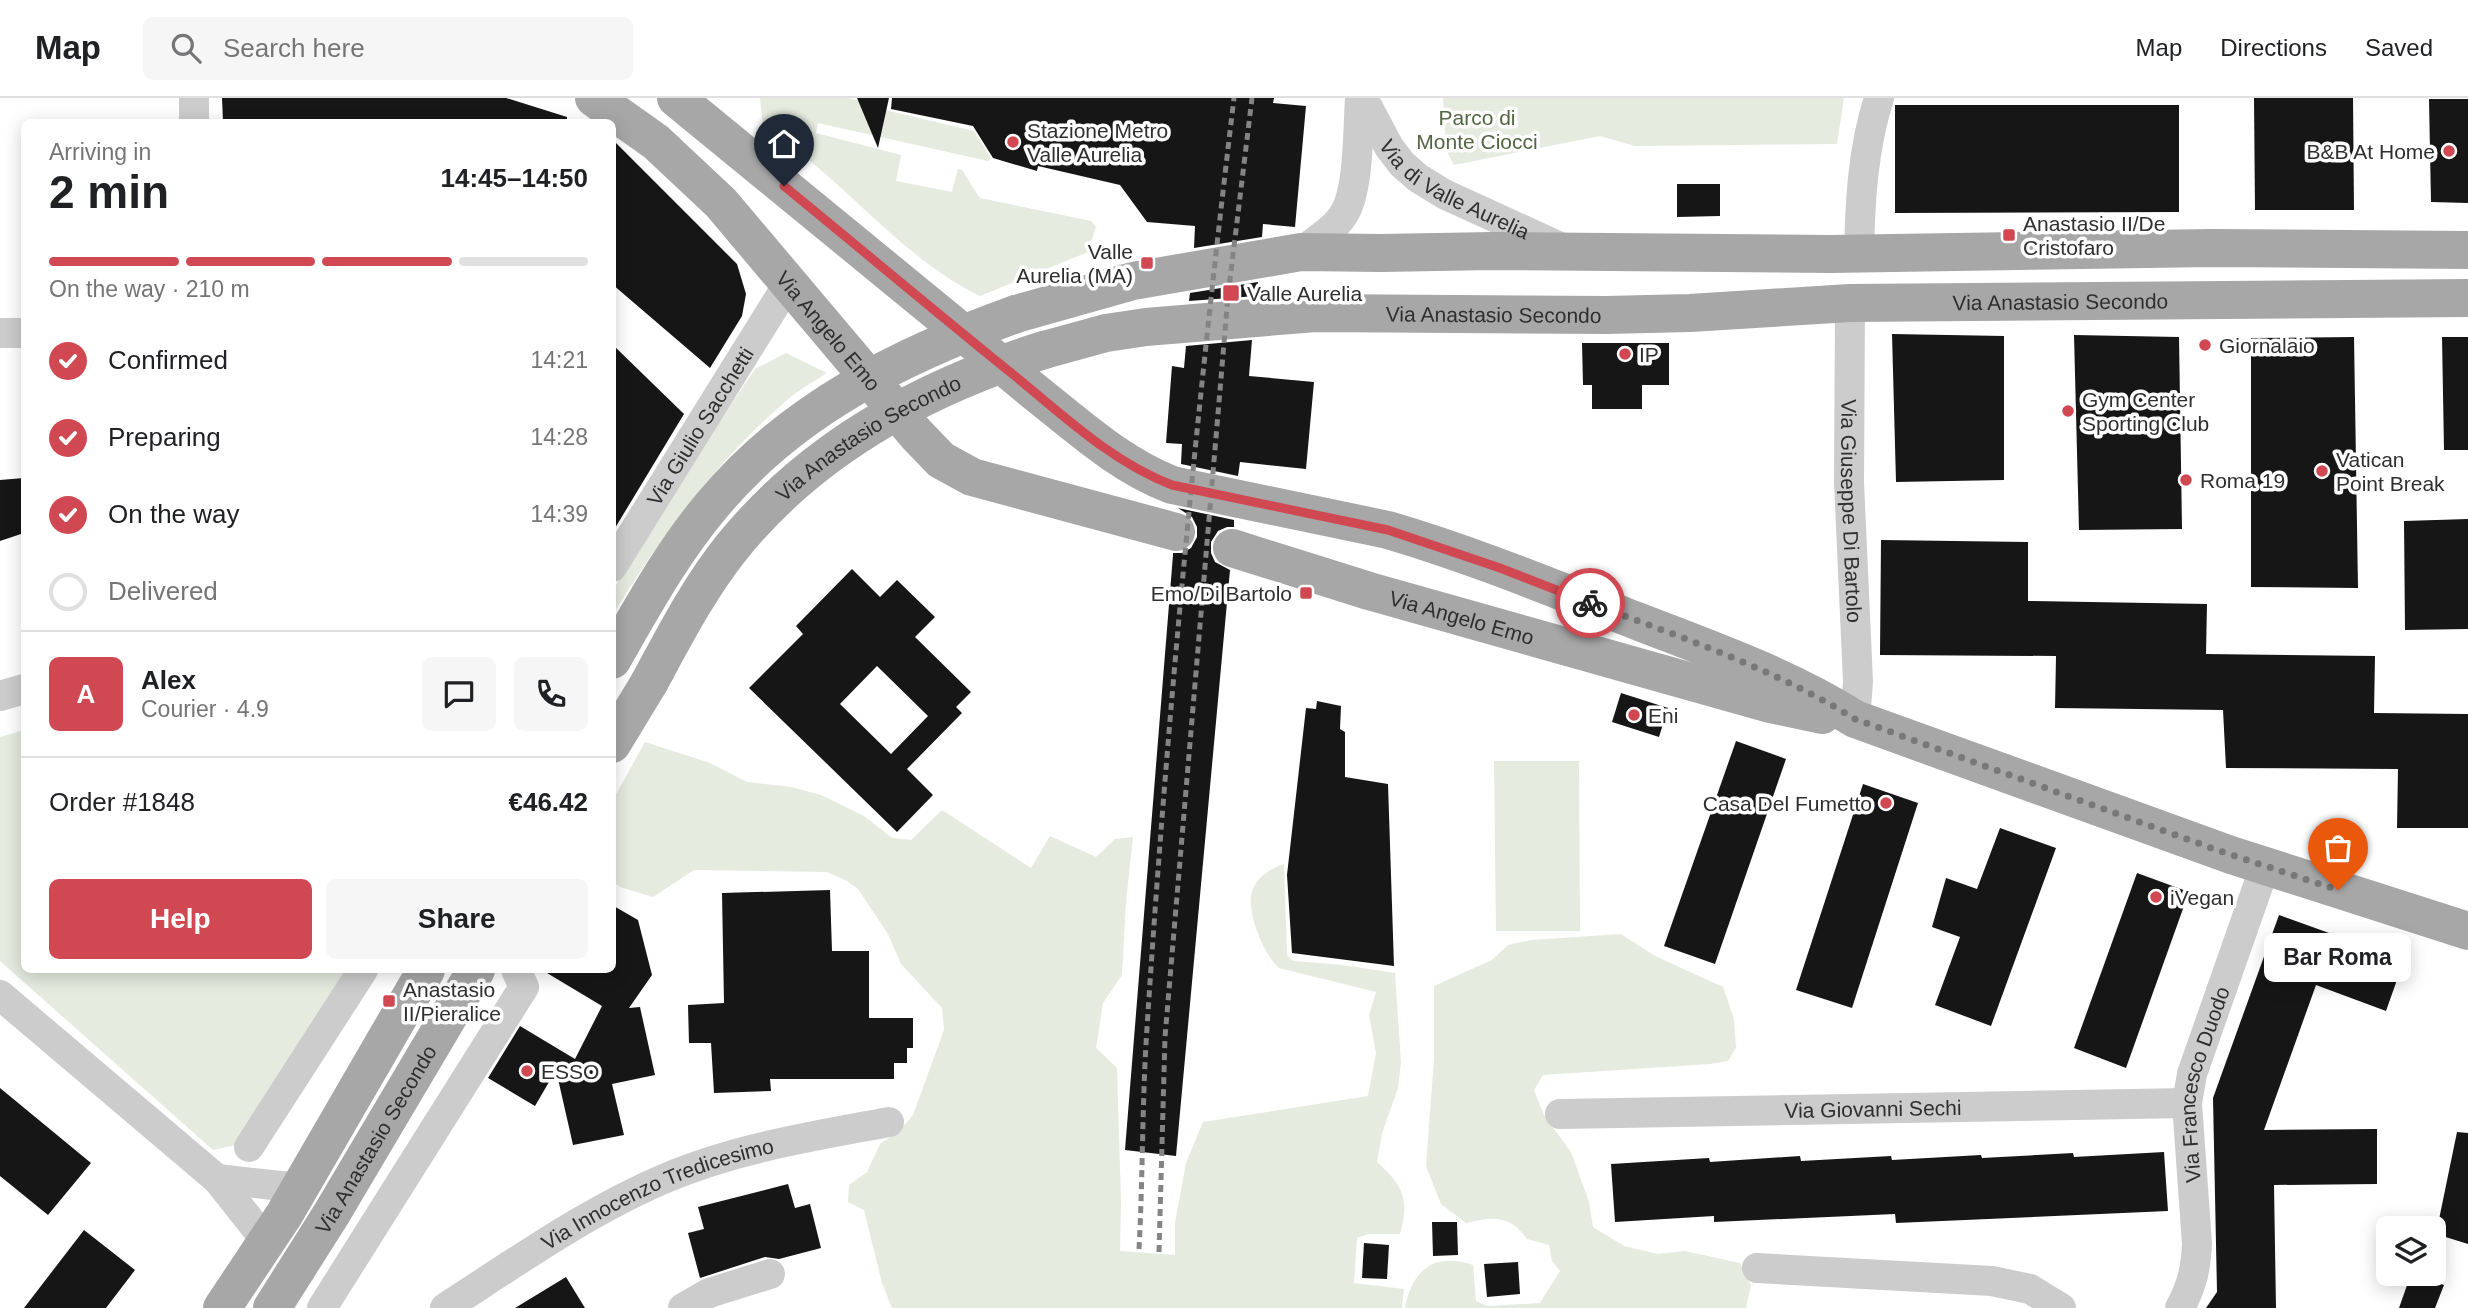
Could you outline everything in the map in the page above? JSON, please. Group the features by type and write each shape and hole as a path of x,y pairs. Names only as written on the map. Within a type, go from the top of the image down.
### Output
{"main road":[{"name":"Via Angelo Emo","path":"594,98 656,142 705,187 916,433 947,465 985,481 1226,546 1369,591 1757,700 1814,714 1855,719"},
{"name":"Via Angelo Emo","path":"676,98 1087,434 1142,472 1172,485 1388,530 1421,540 1750,665 1825,700 1855,719 2265,866 2468,932"},
{"name":"Via Anastasio Secondo","path":"616,653 665,570 697,524 738,477 774,442 821,406 861,381 953,337 1095,290 1156,276 1301,252 1859,254 2212,248 2468,250"},
{"name":"Via Anastasio Secondo","path":"616,738 691,607 732,547 801,475 861,432 925,397 975,374 1044,350 1127,330 1282,315 1690,313 1850,303 2468,298"},
{"name":"Via Anastasio Secondo","path":"222,1308 300,1188 424,973"},
{"name":"Via Anastasio Secondo","path":"272,1308 332,1213 474,973"}],"street":[{"path":"194,98 194,119"},
{"name":"Via di Valle Aurelia","path":"1301,252 1336,224 1348,206 1354,178 1361,98"},
{"name":"Via di Valle Aurelia","path":"1361,98 1389,147 1402,164 1418,178 1444,194 1572,253"},
{"path":"1859,254 1859,215 1866,156 1878,98"},
{"name":"Via Giulio Sacchetti","path":"616,561 788,284"},
{"name":"Via Giuseppe Di Bartolo","path":"1850,303 1849,482 1858,682 1855,719"},
{"path":"0,333 21,333"},
{"path":"0,696 21,690"},
{"name":"Via Francesco Duodo","path":"2180,1308 2193,1284 2197,1244 2187,1103 2192,1074 2265,866"},
{"path":"249,1147 361,973"},
{"path":"322,1308 524,987 517,973"},
{"path":"0,995 216,1179 267,1242"},
{"name":"Via Giovanni Sechi","path":"1560,1114 2187,1103"},
{"name":"Via Innocenzo Tredicesimo","path":"445,1308 590,1217 667,1177 730,1155 889,1122"},
{"path":"376,1138 415,1160"},
{"path":"216,1179 300,1188"},
{"path":"1757,1268 1992,1281 2029,1289 2061,1308"},
{"path":"683,1308 709,1293 770,1274"}],"green space":[{"path":"760,98 849,98 867,103 865,116 869,125 885,110 974,131 991,158 988,161 818,123 816,133 901,155 896,181 952,192 958,169 962,170 980,198 1091,221 1096,227 1088,252 980,296 957,284 915,253 809,160 763,127"},
{"name":"Parco di Monte Ciocci","path":"1443,98 1844,98 1837,144 1635,146 1600,136 1454,165 1446,150"},
{"path":"786,353 827,373 786,401 760,424 713,474 671,528 616,609 616,585 679,481 755,369"},
{"path":"21,731 21,973 346,973 241,1144 213,1150 0,961 0,737"},
{"path":"645,742 710,763 747,782 791,787 821,795 864,816 892,838 911,840 942,810 1031,868 1050,836 1096,857 1115,839 1133,837 1122,975 1103,1003 1096,1048 1117,1068 1120,1251 1175,1255 1175,1223 1186,1163 1203,1122 1368,1096 1376,1053 1369,1015 1376,992 1279,968 1258,933 1252,910 1252,892 1264,874 1284,864 1287,955 1293,961 1395,973 1401,1062 1398,1088 1382,1133 1377,1162 1393,1178 1402,1194 1403,1222 1400,1234 1368,1234 1357,1238 1354,1283 1404,1289 1402,1308 892,1308 882,1283 864,1210 848,1202 849,1185 867,1172 880,1144 900,1130 913,1115 944,1030 942,1008 901,964 888,934 858,889 827,872 694,870 653,897 620,887 616,884 616,795"},
{"path":"1494,761 1579,761 1580,931 1496,931"},
{"path":"1621,934 1655,956 1723,987 1734,1019 1736,1048 1728,1061 1710,1064 1543,1075 1534,1090 1544,1115 1571,1152 1589,1202 1593,1227 1624,1246 1658,1254 1685,1251 1740,1263 1751,1285 1746,1308 1405,1308 1408,1295 1419,1274 1436,1263 1447,1261 1473,1265 1476,1301 1488,1306 1540,1303 1560,1271 1552,1261 1549,1245 1527,1239 1514,1225 1501,1219 1466,1223 1441,1204 1426,1166 1434,1059 1434,986 1492,960 1508,945 1531,940"}],"building":[{"path":"222,98 506,98 567,117 567,119 223,119"},
{"path":"857,98 889,98 878,148"},
{"path":"892,98 1274,98 1273,103 1306,106 1295,227 1263,224 1262,237 1194,248 1195,226 1147,222 1120,185 1038,166 1037,171 993,158 973,126 891,109"},
{"path":"2254,98 2353,98 2354,210 2255,210"},
{"name":"B&B At Home","path":"2429,99 2468,99 2468,203 2431,202"},
{"path":"1895,105 2179,105 2179,212 1895,213"},
{"path":"616,143 737,264 746,294 742,316 710,368 616,287"},
{"path":"1677,184 1720,184 1720,216 1677,217"},
{"path":"1258,282 1256,296 1189,301 1190,293"},
{"path":"1892,334 2004,336 2004,480 1896,482"},
{"path":"2074,335 2179,337 2182,529 2079,530"},
{"path":"2354,337 2358,588 2251,587 2251,338"},
{"path":"2442,337 2468,337 2468,450 2444,450"},
{"path":"1252,340 1249,376 1314,382 1306,469 1240,462 1238,476 1181,464 1182,444 1166,443 1172,366 1184,368 1186,346"},
{"path":"1582,343 1669,343 1669,385 1642,385 1642,409 1592,409 1592,385 1583,385"},
{"path":"616,348 684,414 616,526"},
{"path":"21,478 21,534 0,541 0,480"},
{"path":"1178,508 1234,520 1234,527 1218,531 1211,542 1211,553 1215,562 1230,570 1176,1156 1125,1150 1173,553 1182,553 1191,548 1197,537 1197,527 1192,517"},
{"path":"2468,519 2468,629 2405,630 2404,521"},
{"path":"1881,540 2028,542 2028,601 2207,604 2206,654 2375,656 2374,713 2468,714 2468,828 2397,828 2398,769 2226,768 2223,710 2055,708 2056,656 1880,655"},
{"path":"852,569 880,597 897,580 935,617 915,637 971,692 956,707 962,713 907,769 933,795 897,832 749,688 803,634 796,626","holes":["877,666 928,716 891,754 840,704"]},
{"path":"1621,693 1668,708 1659,737 1612,722"},
{"path":"1317,701 1341,706 1340,729 1345,732 1345,777 1388,784 1394,966 1292,953 1287,875 1306,708 1316,709"},
{"path":"1736,741 1786,759 1715,964 1664,946"},
{"path":"1863,784 1918,803 1852,1008 1796,990"},
{"path":"2000,828 2056,848 1991,1026 1935,1005 1960,937 1932,927 1946,878 1977,889"},
{"path":"2137,873 2189,892 2126,1068 2074,1048"},
{"path":"830,890 832,951 869,951 869,1018 913,1018 913,1048 907,1048 907,1063 894,1063 894,1079 770,1079 771,1091 714,1093 711,1043 689,1043 688,1005 724,1003 722,893"},
{"path":"616,907 638,920 652,975 629,1008 640,1007 655,1075 612,1084 624,1135 573,1145 556,1070 535,1106 488,1078 520,1026 575,1059 602,1006 547,973 616,973"},
{"path":"2279,915 2404,960 2386,1011 2316,985 2264,1130 2377,1129 2377,1184 2274,1185 2276,1308 2206,1308 2217,1292 2213,1098"},
{"path":"0,1088 91,1163 48,1215 0,1176"},
{"path":"2457,1132 2468,1133 2468,1244 2446,1237 2446,1216 2440,1216"},
{"path":"2164,1152 2168,1211 1896,1223 1895,1214 1714,1222 1714,1216 1615,1222 1611,1164 1709,1158 1710,1162 1800,1156 1801,1161 1891,1156 1892,1160 1981,1155 1982,1158 2073,1153 2074,1157"},
{"path":"788,1184 795,1208 810,1204 821,1248 779,1259 765,1257 700,1278 688,1233 704,1229 698,1207"},
{"path":"1432,1222 1457,1222 1458,1255 1433,1256"},
{"path":"84,1230 135,1270 106,1308 24,1308"},
{"path":"1364,1243 1389,1245 1387,1279 1362,1278"},
{"path":"1518,1262 1520,1294 1487,1297 1484,1264"},
{"path":"566,1277 585,1308 515,1308"},
{"path":"2407,1286 2444,1286 2435,1308 2399,1308"}],"railway":[{"path":"1139,1249 1145,1056 1164,795 1195,446 1234,98"},
{"path":"1159,1252 1165,1037 1228,296 1252,98"}],"way so far":[{"path":"1590,603 1750,665 1825,700 1855,719 2217,850 2338,890"}],"place":[{"name":"Stazione Metro Valle Aurelia","path":"1013,142"},
{"name":"B&B At Home","path":"2449,151"},
{"name":"Anastasio II/De Cristofaro","path":"2009,235"},
{"name":"Valle Aurelia (MA)","path":"1147,263"},
{"name":"Valle Aurelia","path":"1231,293"},
{"name":"Giornalaio","path":"2205,345"},
{"name":"IP","path":"1625,354"},
{"name":"Gym Center Sporting Club","path":"2068,411"},
{"name":"Vatican Point Break","path":"2322,471"},
{"name":"Roma 19","path":"2186,480"},
{"name":"Emo/Di Bartolo","path":"1306,593"},
{"name":"Eni","path":"1634,715"},
{"name":"Casa Del Fumetto","path":"1886,803"},
{"name":"Bar Roma","path":"2338,890"},
{"name":"iVegan","path":"2156,897"},
{"name":"Anastasio II/Pieralice","path":"389,1001"},
{"name":"ESSO","path":"527,1071"}],"route":[{"path":"784,186 1087,434 1142,472 1172,485 1388,530 1590,603"}]}
